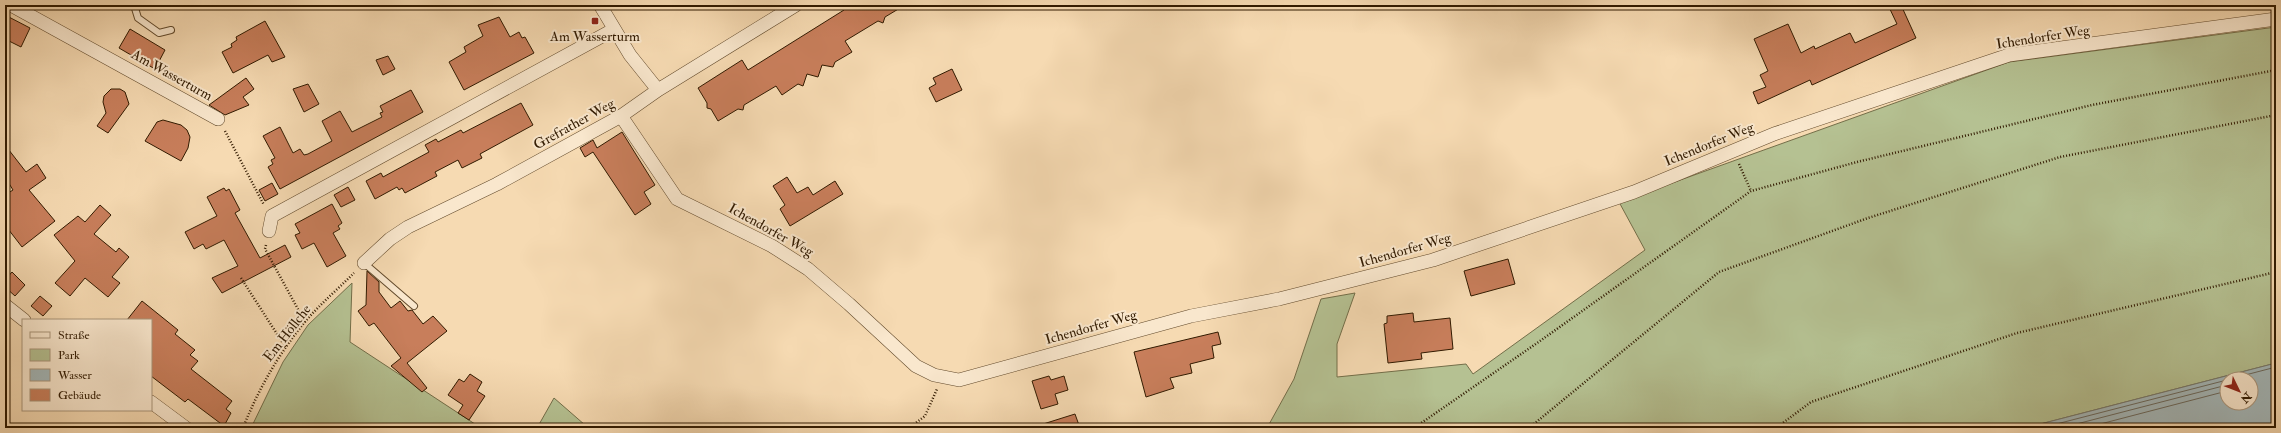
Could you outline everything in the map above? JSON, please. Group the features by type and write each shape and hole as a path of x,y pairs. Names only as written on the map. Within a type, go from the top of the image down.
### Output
{"street":[{"name":"Am Wasserturm","path":"11,5 218,118"},
{"path":"600,5 613,30 658,90"},
{"name":"Grefrather Weg","path":"364,263 390,239 408,227 497,184 622,116 658,90 796,5"},
{"name":"Ichendorfer Weg","path":"622,116 677,199 772,246 808,269 849,304 904,357 925,371 943,378 959,380 1191,316 1279,299 1402,269 1634,192 1734,152 1774,134 2009,55 2276,20"},
{"path":"269,231 272,216 613,30"},
{"path":"5,305 23,319"},
{"path":"152,403 186,428"}],"lane":[{"path":"134,5 138,18 159,33 171,30"},
{"path":"364,263 414,306"}],"path":[{"path":"1414,428 1540,342 1751,191 1879,157 2092,105 2276,70"},
{"path":"1529,428 1719,272 1868,218 2060,157 2276,115"},
{"name":"Am Wasserturm","path":"218,118 272,216"},
{"path":"1734,152 1751,191"},
{"path":"269,231 265,249 305,322"},
{"name":"Em Höllche","path":"243,428 268,374 305,322 364,263"},
{"path":"1776,428 1811,402 2017,333 2276,272"},
{"path":"241,278 286,348"},
{"path":"909,428 924,416 943,378"}],"green space":[{"path":"2276,27 2276,363 2245,371 2219,371 2219,378 2025,428 1267,428 1294,379 1321,299 1355,293 1337,344 1337,377 1466,364 1473,374 1645,250 1619,202 2009,62"},
{"path":"352,283 350,342 481,428 251,428 283,362 308,325"},
{"path":"554,398 585,425 584,428 537,428"}],"water":[{"path":"2276,363 2276,428 2025,428 2219,378 2219,411 2259,411 2259,371 2245,371"}],"building":[{"path":"841,5 905,5 885,17 883,23 878,21 845,41 852,52 835,62 833,67 822,65 818,77 807,74 803,86 798,84 782,95 776,86 744,105 743,110 738,109 718,121 711,109 707,108 707,103 698,88 742,60 748,70 844,10"},
{"path":"1888,5 1901,5 1916,38 1812,85 1810,80 1758,104 1753,92 1766,87 1760,75 1768,71 1754,39 1788,24 1801,53 1814,46 1815,49 1850,33 1855,43 1897,24"},
{"path":"5,15 30,28 21,47 5,39"},
{"path":"499,17 510,37 519,32 522,38 525,37 534,53 464,90 449,62 466,52 464,47 483,36 478,25"},
{"path":"265,21 285,57 272,62 268,55 233,73 222,52 232,47 231,44 237,40 236,37"},
{"path":"130,29 165,50 155,69 119,48"},
{"path":"388,56 395,69 383,75 376,60"},
{"path":"952,69 962,90 936,102 929,88 936,84 933,78"},
{"path":"246,78 254,89 243,97 249,105 225,115 209,105"},
{"path":"308,84 319,104 304,112 293,89"},
{"path":"111,89 120,89 125,92 129,104 108,133 97,126 106,113 103,102 104,96"},
{"path":"411,90 423,112 280,189 268,167 273,164 271,160 275,158 263,136 280,127 293,153 300,149 304,155 308,154 332,141 322,121 340,111 352,132 382,117 380,113 383,112 380,106"},
{"path":"521,103 533,125 480,154 482,158 462,168 458,160 435,172 437,176 405,193 402,188 399,190 397,187 375,199 366,181 381,173 383,177 429,152 425,145 436,139 438,142 461,130 463,133"},
{"path":"163,120 181,125 187,130 190,137 188,148 181,161 145,141 157,122"},
{"path":"622,132 655,185 644,192 651,204 635,215 593,152 585,157 580,148 593,140 597,148"},
{"path":"5,145 26,172 37,164 46,178 29,190 55,221 22,247 5,225 5,195 13,190 5,177"},
{"path":"787,177 797,193 808,187 813,195 835,181 843,194 790,226 780,209 785,205 773,186"},
{"path":"272,183 278,194 265,201 259,190"},
{"path":"348,187 355,200 341,207 334,195"},
{"path":"224,188 226,191 229,189 240,210 235,213 260,258 285,245 291,257 222,293 212,278 238,266 224,240 206,249 203,244 194,249 185,232 217,216 207,197"},
{"path":"332,204 342,223 338,226 340,229 333,233 346,256 327,267 314,243 302,249 295,235 300,233 295,224"},
{"path":"100,205 111,215 94,234 116,252 119,248 129,257 112,277 120,283 108,297 85,278 70,296 55,283 75,261 54,235 78,216 85,222"},
{"path":"1508,259 1515,284 1471,296 1464,271"},
{"path":"367,271 379,282 379,292 391,308 400,301 408,311 412,310 423,324 433,316 447,331 407,363 427,388 422,392 391,366 401,358 374,323 369,326 358,311 366,305"},
{"path":"12,272 25,285 15,296 5,287 5,280"},
{"path":"40,296 52,306 43,316 31,306"},
{"path":"142,301 178,330 175,334 195,350 190,355 198,361 191,369 232,401 226,409 231,413 224,426 188,399 185,402 152,377 152,319 128,319"},
{"path":"1413,313 1414,322 1450,318 1453,349 1421,353 1422,359 1388,363 1384,324 1387,323 1387,316"},
{"path":"1218,332 1221,344 1212,346 1214,358 1190,364 1192,373 1170,378 1174,388 1146,397 1134,352"},
{"path":"470,374 482,382 477,391 485,396 469,420 458,413 463,405 448,395 459,379 464,382"},
{"path":"1049,376 1051,380 1064,376 1068,390 1055,394 1058,404 1041,409 1032,381"},
{"path":"1075,414 1080,428 1040,428 1040,425"}],"place":[{"name":"Am Wasserturm","path":"595,21"}]}
